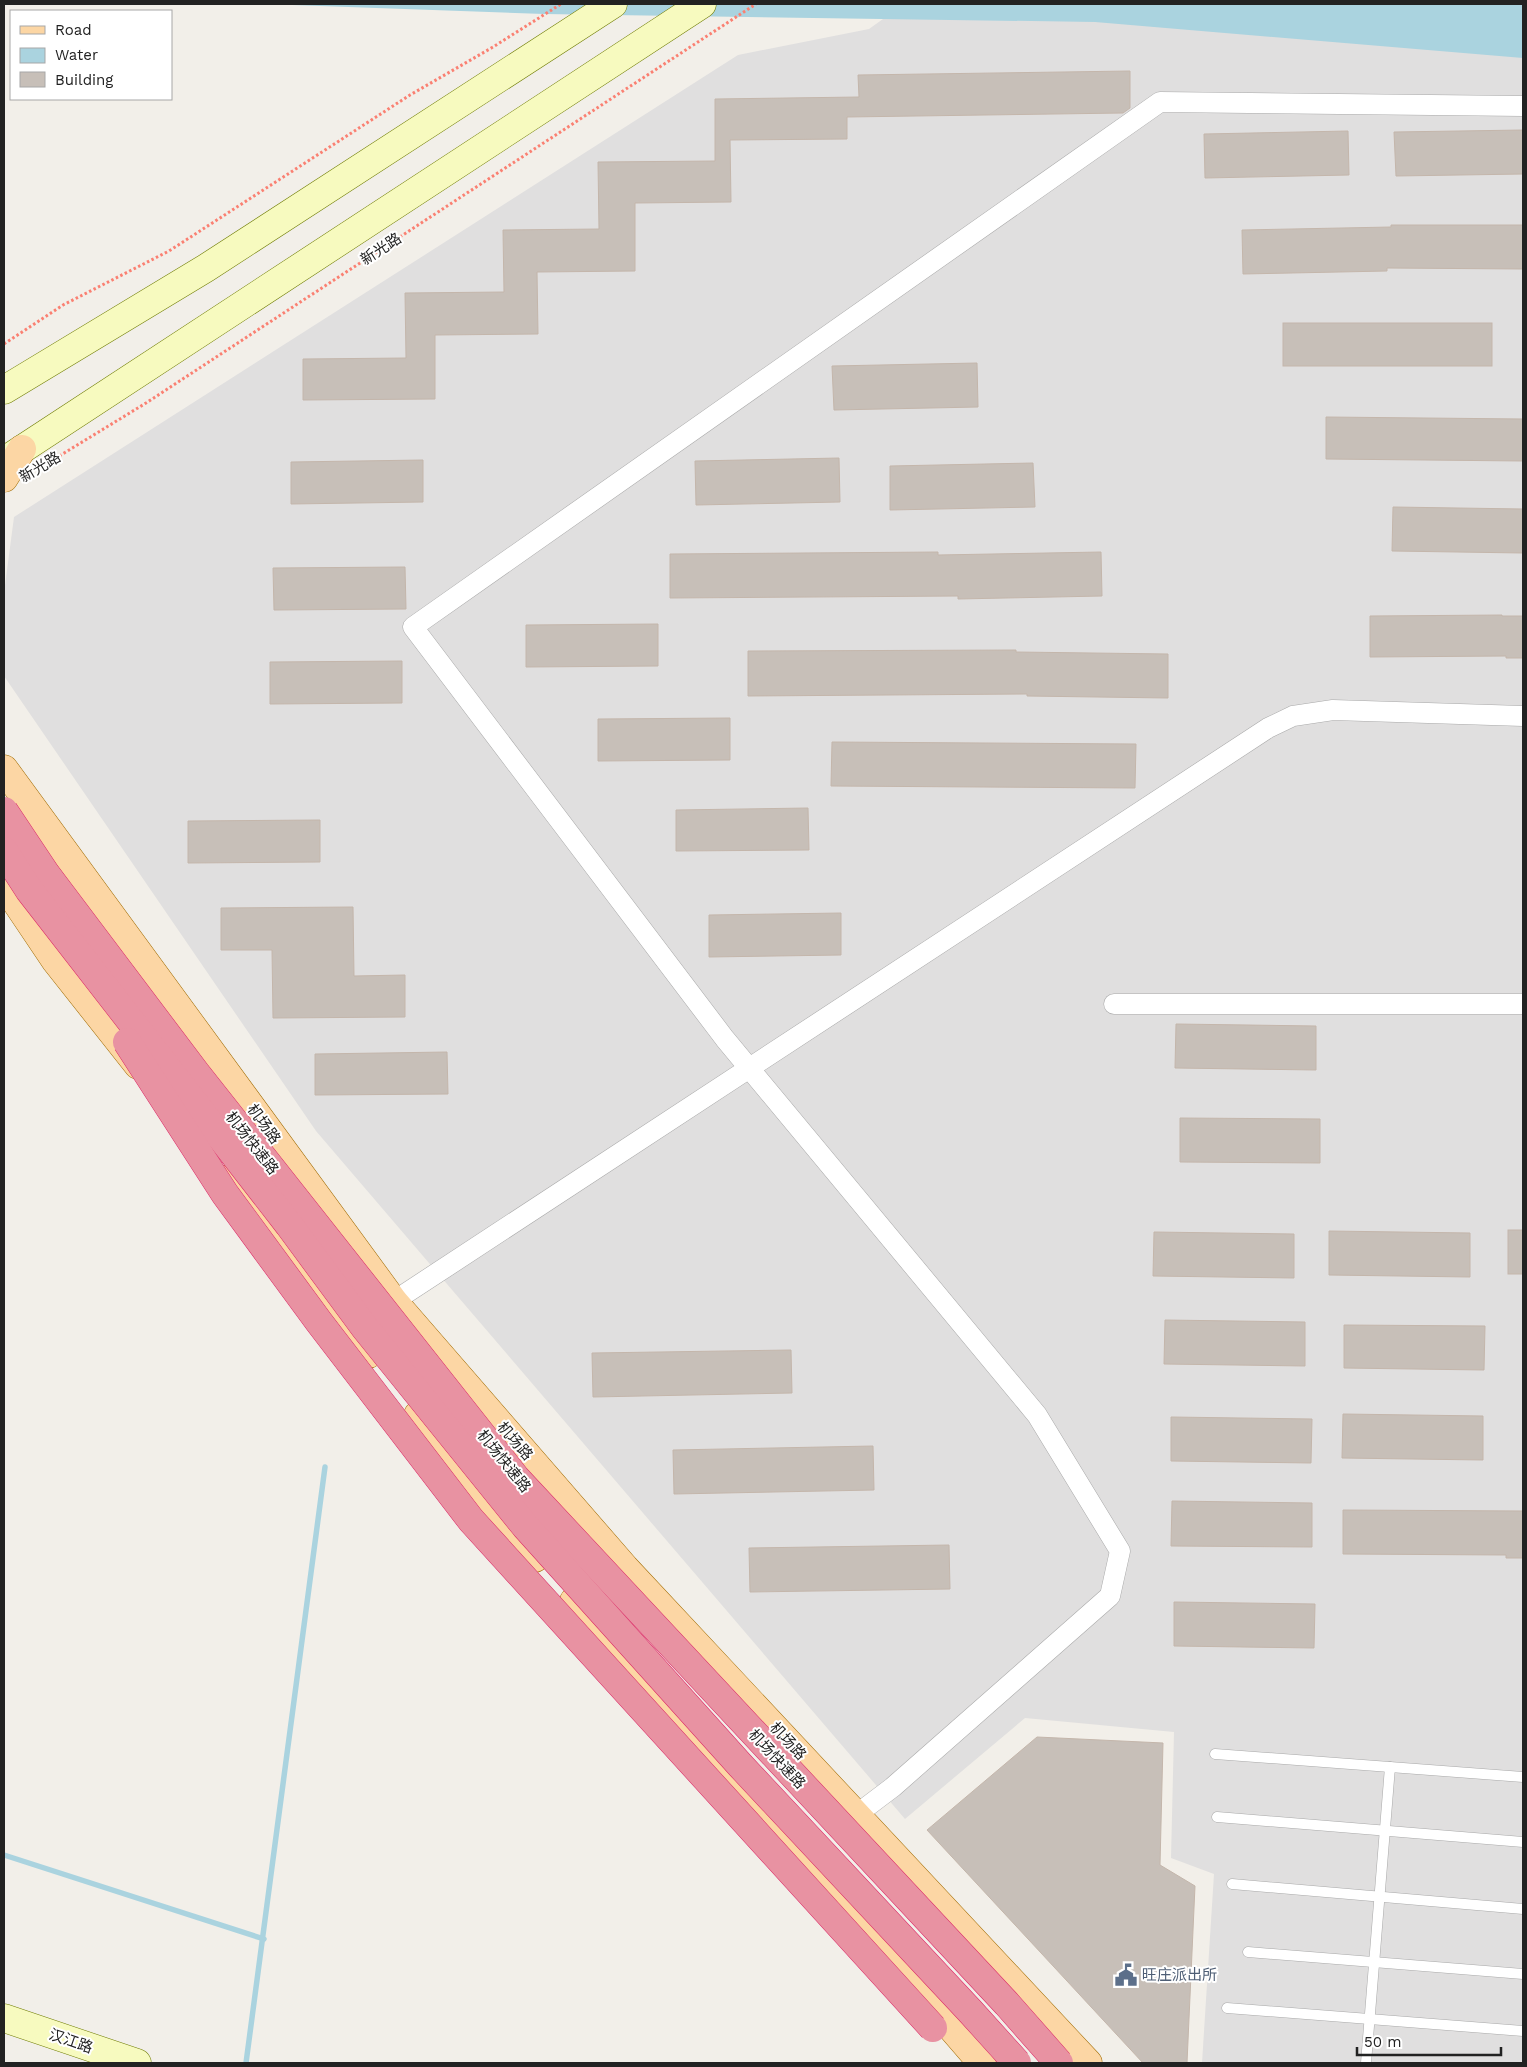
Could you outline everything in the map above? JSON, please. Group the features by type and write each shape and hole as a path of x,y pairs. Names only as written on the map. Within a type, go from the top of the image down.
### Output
{"highway":[{"name":"机场快速路","path":"4,811 46,874 196,1073 516,1478 1059,2063"},
{"name":"机场快速路","path":"4,851 17,887 283,1217 364,1328 525,1526 740,1764 1017,2063"},
{"path":"17,887 225,1194 319,1322 471,1520 932,2028"}],"main road":[{"path":"4,390 206,268 613,4"},
{"name":"新光路","path":"17,458 702,4"},
{"path":"4,478 17,458"},
{"name":"机场路","path":"4,769 394,1302 625,1568 1088,2063"},
{"path":"17,887 55,960 506,1525 823,1878 982,2063"},
{"name":"汉江路","path":"4,2018 137,2063"},
{"path":"932,2028 969,2063"}],"street":[{"path":"856,1815 893,1787 1110,1596 1120,1551 1037,1415 725,1039 413,627 1160,102 1523,106"},
{"path":"350,1331 1268,728 1293,716 1333,710 1523,716"},
{"path":"1114,1004 1523,1004"}],"lane":[{"path":"1216,1754 1523,1777"},
{"path":"1366,2063 1390,1767"},
{"path":"1217,1817 1523,1842"},
{"path":"1232,1884 1523,1909"},
{"path":"1248,1952 1523,1974"},
{"path":"1227,2008 1523,2031"}],"path":[{"path":"4,344 63,305 169,251 410,95 493,47 561,4"},
{"name":"新光路","path":"17,458 146,403 756,4"}],"shaded area":[{"path":"904,4 1523,4 1523,2063 1202,2063 1214,1874 1171,1858 1174,1732 1025,1718 905,1819 316,1131 4,676 4,593 14,517 738,55 869,29"}],"water":[{"path":"264,4 1523,4 1523,58 1095,22 544,14"}],"building":[{"path":"1130,71 1130,108 1123,113 847,117 847,139 730,140 731,202 635,203 635,271 537,272 538,334 435,335 435,399 303,400 303,359 406,358 405,293 504,292 503,230 599,229 598,162 715,161 715,99 859,97 858,75"},
{"path":"1523,130 1523,174 1396,176 1394,132"},
{"path":"1348,131 1349,175 1205,178 1204,134"},
{"path":"1391,225 1523,225 1523,269 1387,268 1387,271 1243,274 1242,230 1391,227"},
{"path":"1283,323 1492,323 1492,366 1283,366"},
{"path":"977,363 978,407 834,410 832,366"},
{"path":"1326,417 1523,419 1523,461 1326,459"},
{"path":"839,458 840,502 696,505 695,461"},
{"path":"423,460 423,502 291,504 291,462"},
{"path":"1033,463 1035,507 890,510 890,466"},
{"path":"1393,507 1523,509 1523,553 1392,551"},
{"path":"938,552 938,555 1101,552 1102,596 958,599 958,596 670,598 670,554"},
{"path":"405,567 406,609 274,610 273,568"},
{"path":"1370,616 1523,616 1523,658 1506,658 1506,656 1370,657"},
{"path":"658,624 658,666 526,667 526,625"},
{"path":"1016,650 1016,652 1168,654 1168,698 1027,696 1027,694 748,696 748,651"},
{"path":"402,661 402,703 270,704 270,662"},
{"path":"730,718 730,760 598,761 598,719"},
{"path":"832,742 1136,744 1135,788 831,786"},
{"path":"808,808 809,850 676,851 676,810"},
{"path":"320,820 320,862 188,863 188,821"},
{"path":"353,907 354,976 405,975 405,1017 273,1018 272,950 221,950 221,908"},
{"path":"841,913 841,955 709,957 709,915"},
{"path":"1176,1024 1316,1026 1316,1070 1175,1068"},
{"path":"447,1052 448,1094 315,1095 315,1054"},
{"path":"1180,1118 1320,1119 1320,1163 1180,1162"},
{"path":"1508,1230 1523,1230 1523,1274 1508,1274"},
{"path":"1329,1231 1470,1233 1470,1277 1329,1275"},
{"path":"1154,1232 1294,1234 1294,1278 1153,1276"},
{"path":"1165,1320 1305,1322 1305,1366 1164,1364"},
{"path":"1344,1325 1485,1326 1484,1370 1344,1368"},
{"path":"791,1350 792,1393 593,1397 592,1353"},
{"path":"1343,1414 1483,1416 1483,1460 1342,1458"},
{"path":"1171,1417 1312,1419 1311,1463 1171,1461"},
{"path":"873,1446 874,1490 674,1494 673,1450"},
{"path":"1172,1501 1312,1503 1312,1547 1171,1546"},
{"path":"1343,1510 1523,1511 1523,1558 1506,1558 1506,1555 1343,1554"},
{"path":"949,1545 950,1589 750,1592 749,1548"},
{"path":"1174,1602 1315,1604 1314,1648 1174,1646"},
{"name":"旺庄派出所","path":"1037,1737 1163,1743 1160,1865 1195,1886 1187,2063 1143,2063 927,1830"}],"waterway":[{"path":"246,2063 325,1467"},
{"path":"4,1855 264,1939"}],"place":[{"name":"旺庄派出所","path":"1126,1975"}]}
